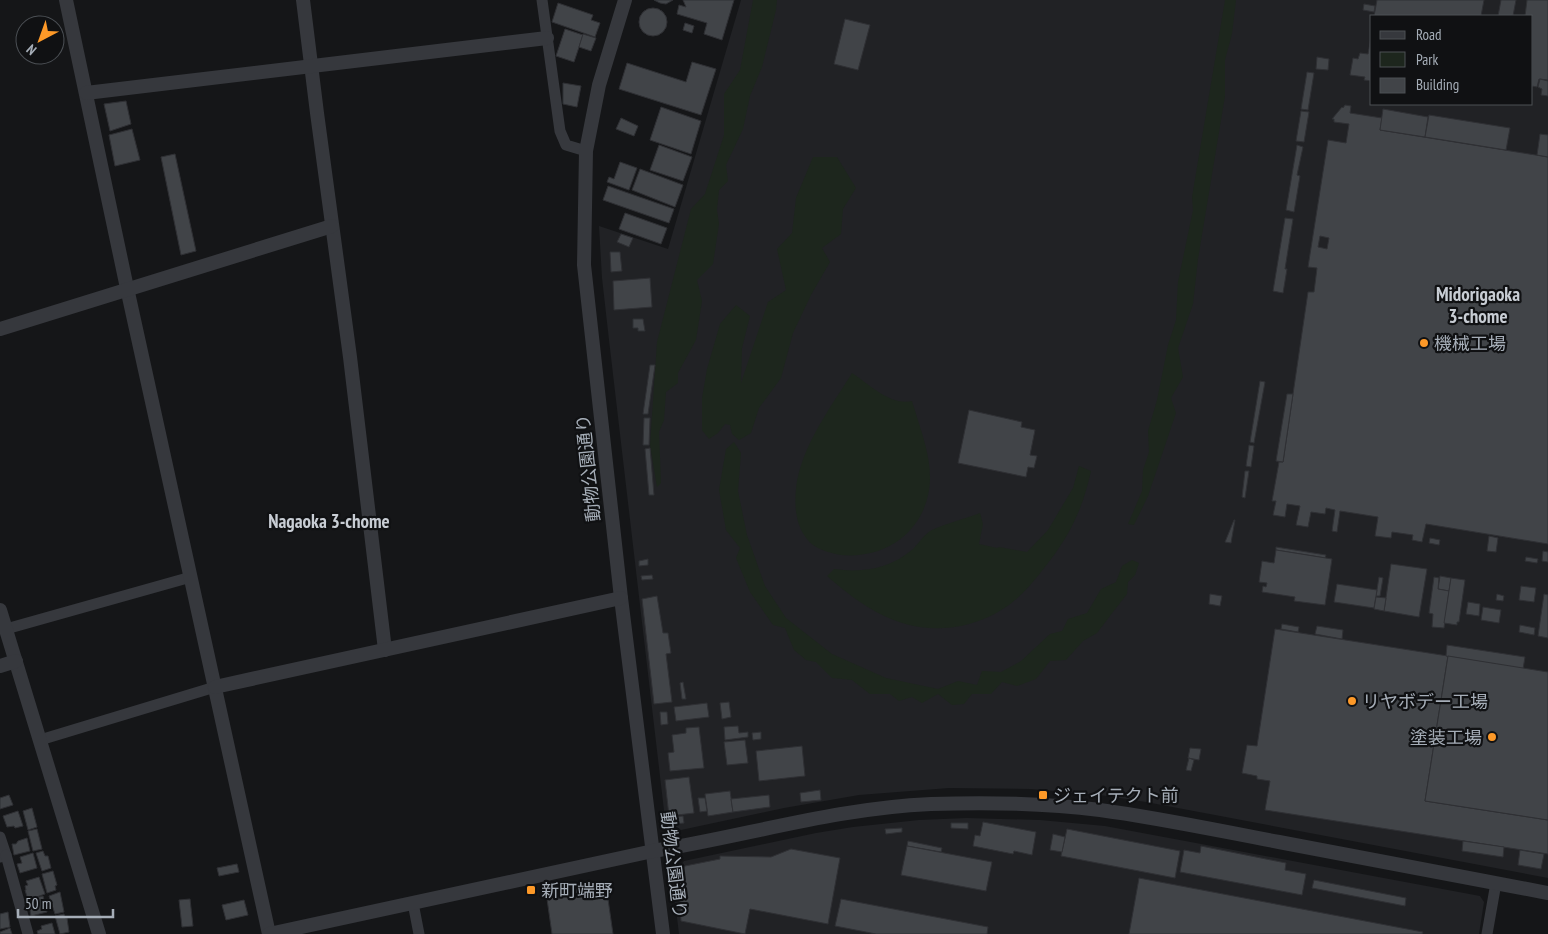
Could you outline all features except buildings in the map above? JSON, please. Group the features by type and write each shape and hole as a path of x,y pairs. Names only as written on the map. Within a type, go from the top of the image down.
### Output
{"street":[{"path":"66,0 127,288 269,934 653,850 682,846 822,816 875,808 929,804 1015,803 1098,810 1548,893"},
{"path":"303,0 351,367 385,650"},
{"path":"542,0 560,131 566,145 586,151"},
{"name":"動物公園通り","path":"625,0 599,85 586,151 584,265 621,598 663,934"},
{"path":"86,93 547,38"},
{"path":"0,329 127,288 332,226"},
{"path":"6,629 191,577"},
{"path":"40,740 215,686 621,598"},
{"path":"0,610 99,934"},
{"path":"0,666 16,661"},
{"path":"0,837 3,856 28,934"},
{"path":"1487,934 1496,883"},
{"path":"413,903 419,934"}],"shaded area":[{"path":"741,0 1548,0 1548,878 1146,802 1100,795 1031,789 949,788 859,795 784,808 681,830 665,819 602,278 599,226 668,249"},
{"path":"967,818 1040,820 1105,826 1480,896 1484,902 1479,934 679,934 672,876 684,861 853,827 919,820"}],"green space":[{"path":"753,0 777,0 776,10 762,67 750,96 743,129 726,165 728,181 719,190 717,210 719,224 713,264 697,280 702,301 696,340 678,373 678,383 666,392 664,420 659,432 661,483 657,487 650,445 657,342 691,209 705,194 724,135 724,94 740,70"},
{"path":"1225,0 1236,0 1232,34 1225,60 1225,96 1198,259 1193,304 1178,348 1183,377 1171,398 1176,413 1148,496 1134,525 1128,524 1142,491 1143,470 1149,452 1148,431 1157,400 1168,345 1176,320 1178,282 1193,210 1192,197"},
{"path":"813,157 837,157 856,188 843,209 841,234 822,248 830,262 811,295 793,333 781,378 759,408 751,433 739,440 732,434 730,425 725,424 718,433 709,439 702,430 702,398 707,369 720,324 736,305 750,316 742,348 741,383 768,302 786,290 777,249 792,233 796,198"},
{"path":"852,373 888,397 904,402 912,401 928,456 930,479 925,506 909,531 899,540 886,548 872,553 841,555 818,548 807,539 797,519 795,496 801,466 812,438"},
{"path":"734,442 741,453 738,491 747,535 765,586 786,618 832,654 886,678 938,689 958,681 977,685 982,671 1001,672 1021,661 1050,634 1062,631 1068,619 1087,613 1101,589 1116,582 1122,566 1132,560 1139,563 1135,575 1128,582 1127,594 1097,633 1083,641 1066,660 1050,661 1036,679 1017,686 1002,682 991,694 972,694 964,704 952,705 938,694 922,703 912,697 899,701 890,694 870,694 852,680 832,678 816,662 806,660 794,650 785,628 773,625 750,592 736,558 740,548 726,530 719,490 726,449"},
{"path":"1079,466 1091,471 1073,524 1051,560 1032,583 1009,605 996,613 961,626 941,628 905,624 872,610 827,576 834,569 866,570 886,565 913,549 929,531 980,513 983,524 979,544 1027,552 1048,530 1073,488"}],"place":[{"name":"機械工場","path":"1424,343"},
{"name":"リヤボデー工場","path":"1352,701"},
{"name":"塗装工場","path":"1492,737"},
{"name":"ジェイテクト前","path":"1043,795"},
{"name":"新町端野","path":"531,890"}],"district":[{"name":"Midorigaoka 3-chome","path":"1478,305"},
{"name":"Nagaoka 3-chome","path":"329,521"}]}
